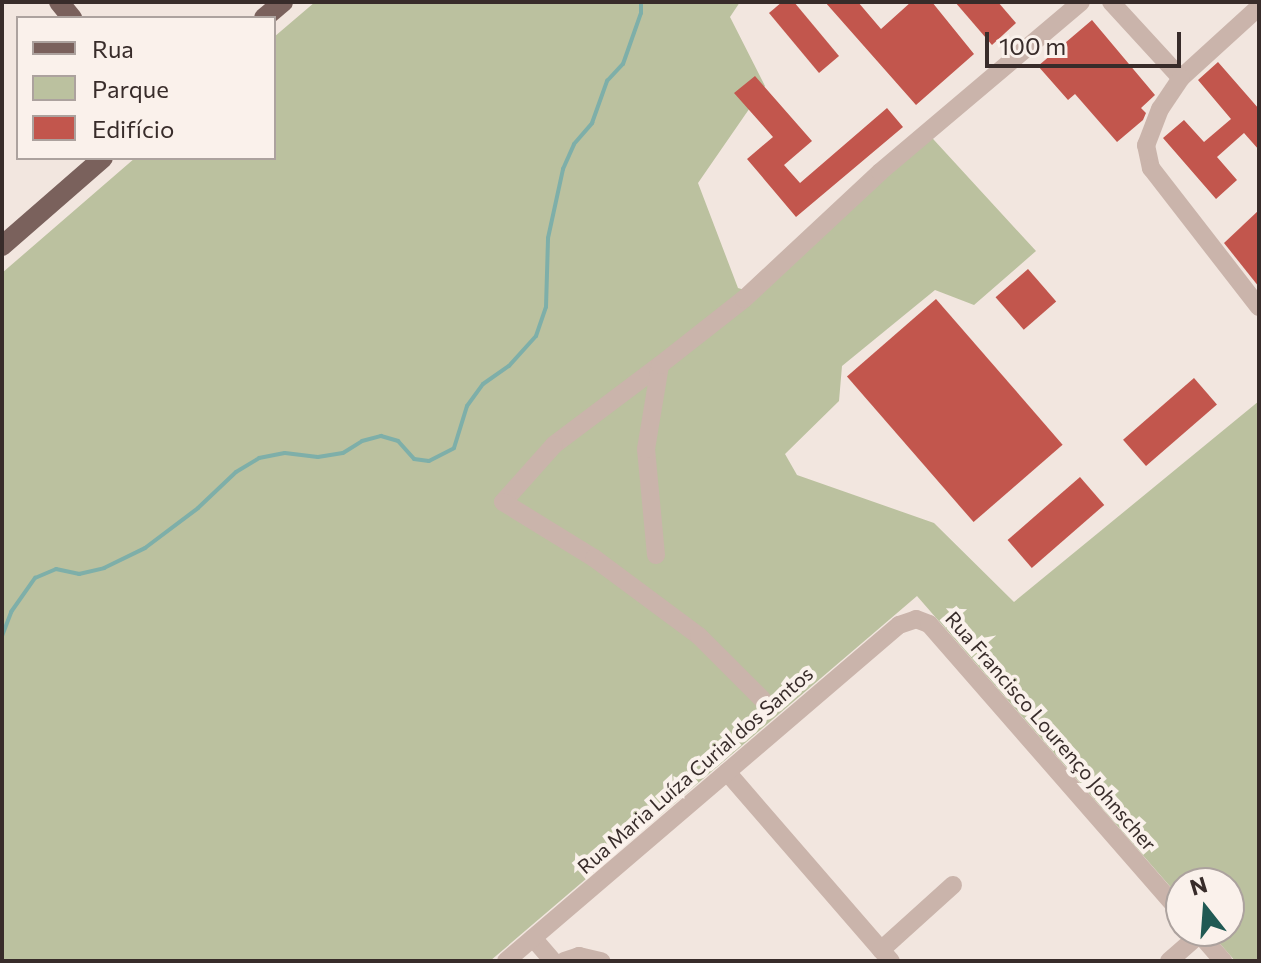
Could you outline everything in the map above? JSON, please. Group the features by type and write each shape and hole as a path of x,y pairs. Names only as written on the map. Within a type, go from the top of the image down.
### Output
{"main road":[{"path":"2,246 95,160"}],"street":[{"path":"762,699 699,636 594,558 503,502 554,445 744,299 880,172 1081,2"},
{"path":"1111,2 1181,78"},
{"path":"1259,7 1181,78 1149,130 1147,158 1151,168 1259,307"},
{"path":"656,555 646,449 660,365"},
{"name":"Rua Maria Luíza Curial dos Santos","path":"506,961 899,625 916,619"},
{"name":"Rua Francisco Lourenço Johnscher","path":"916,619 929,624 1165,895"},
{"path":"727,772 886,955 953,885"},
{"path":"533,938 553,961"},
{"path":"1169,961 1184,947"},
{"path":"564,961 579,956 601,961"}],"green space":[{"path":"315,2 740,2 730,17 765,86 698,183 738,288 748,291 923,128 1036,251 974,305 935,290 842,366 839,401 785,454 797,475 934,523 1014,602 1259,401 1259,961 1235,961 1223,947 1245,947 1245,867 1165,867 1165,881 917,596 490,961 2,961 2,273 133,160 276,160 276,35"}],"building":[{"path":"782,2 794,2 839,56 819,73 769,13"},
{"path":"825,2 858,2 881,29 911,2 932,2 974,54 916,105"},
{"path":"955,2 998,2 1016,23 992,45"},
{"path":"1092,20 1155,95 1141,108 1146,113 1143,120 1117,142 1075,94 1068,100 1038,66"},
{"path":"1218,62 1259,109 1259,150 1244,133 1217,157 1237,180 1216,199 1163,138 1184,120 1204,142 1231,119 1198,80"},
{"path":"755,76 812,141 784,165 800,183 887,108 903,127 796,217 747,159 773,137 734,93"},
{"path":"1259,210 1259,287 1224,243"},
{"path":"1028,269 1056,301 1024,330 996,297"},
{"path":"936,299 1063,445 974,522 847,376"},
{"path":"1194,378 1217,404 1146,466 1123,440"},
{"path":"1080,477 1104,505 1032,568 1008,540"}],"waterway":[{"path":"2,636 11,612 35,578 56,569 79,574 104,568 145,548 198,508 236,472 259,458 285,453 318,457 343,453 362,441 381,436 398,441 414,459 429,461 454,448 467,406 483,384 509,366 536,336 546,307 548,238 563,169 574,144 592,123 607,81 623,64 641,13 641,2"}]}
